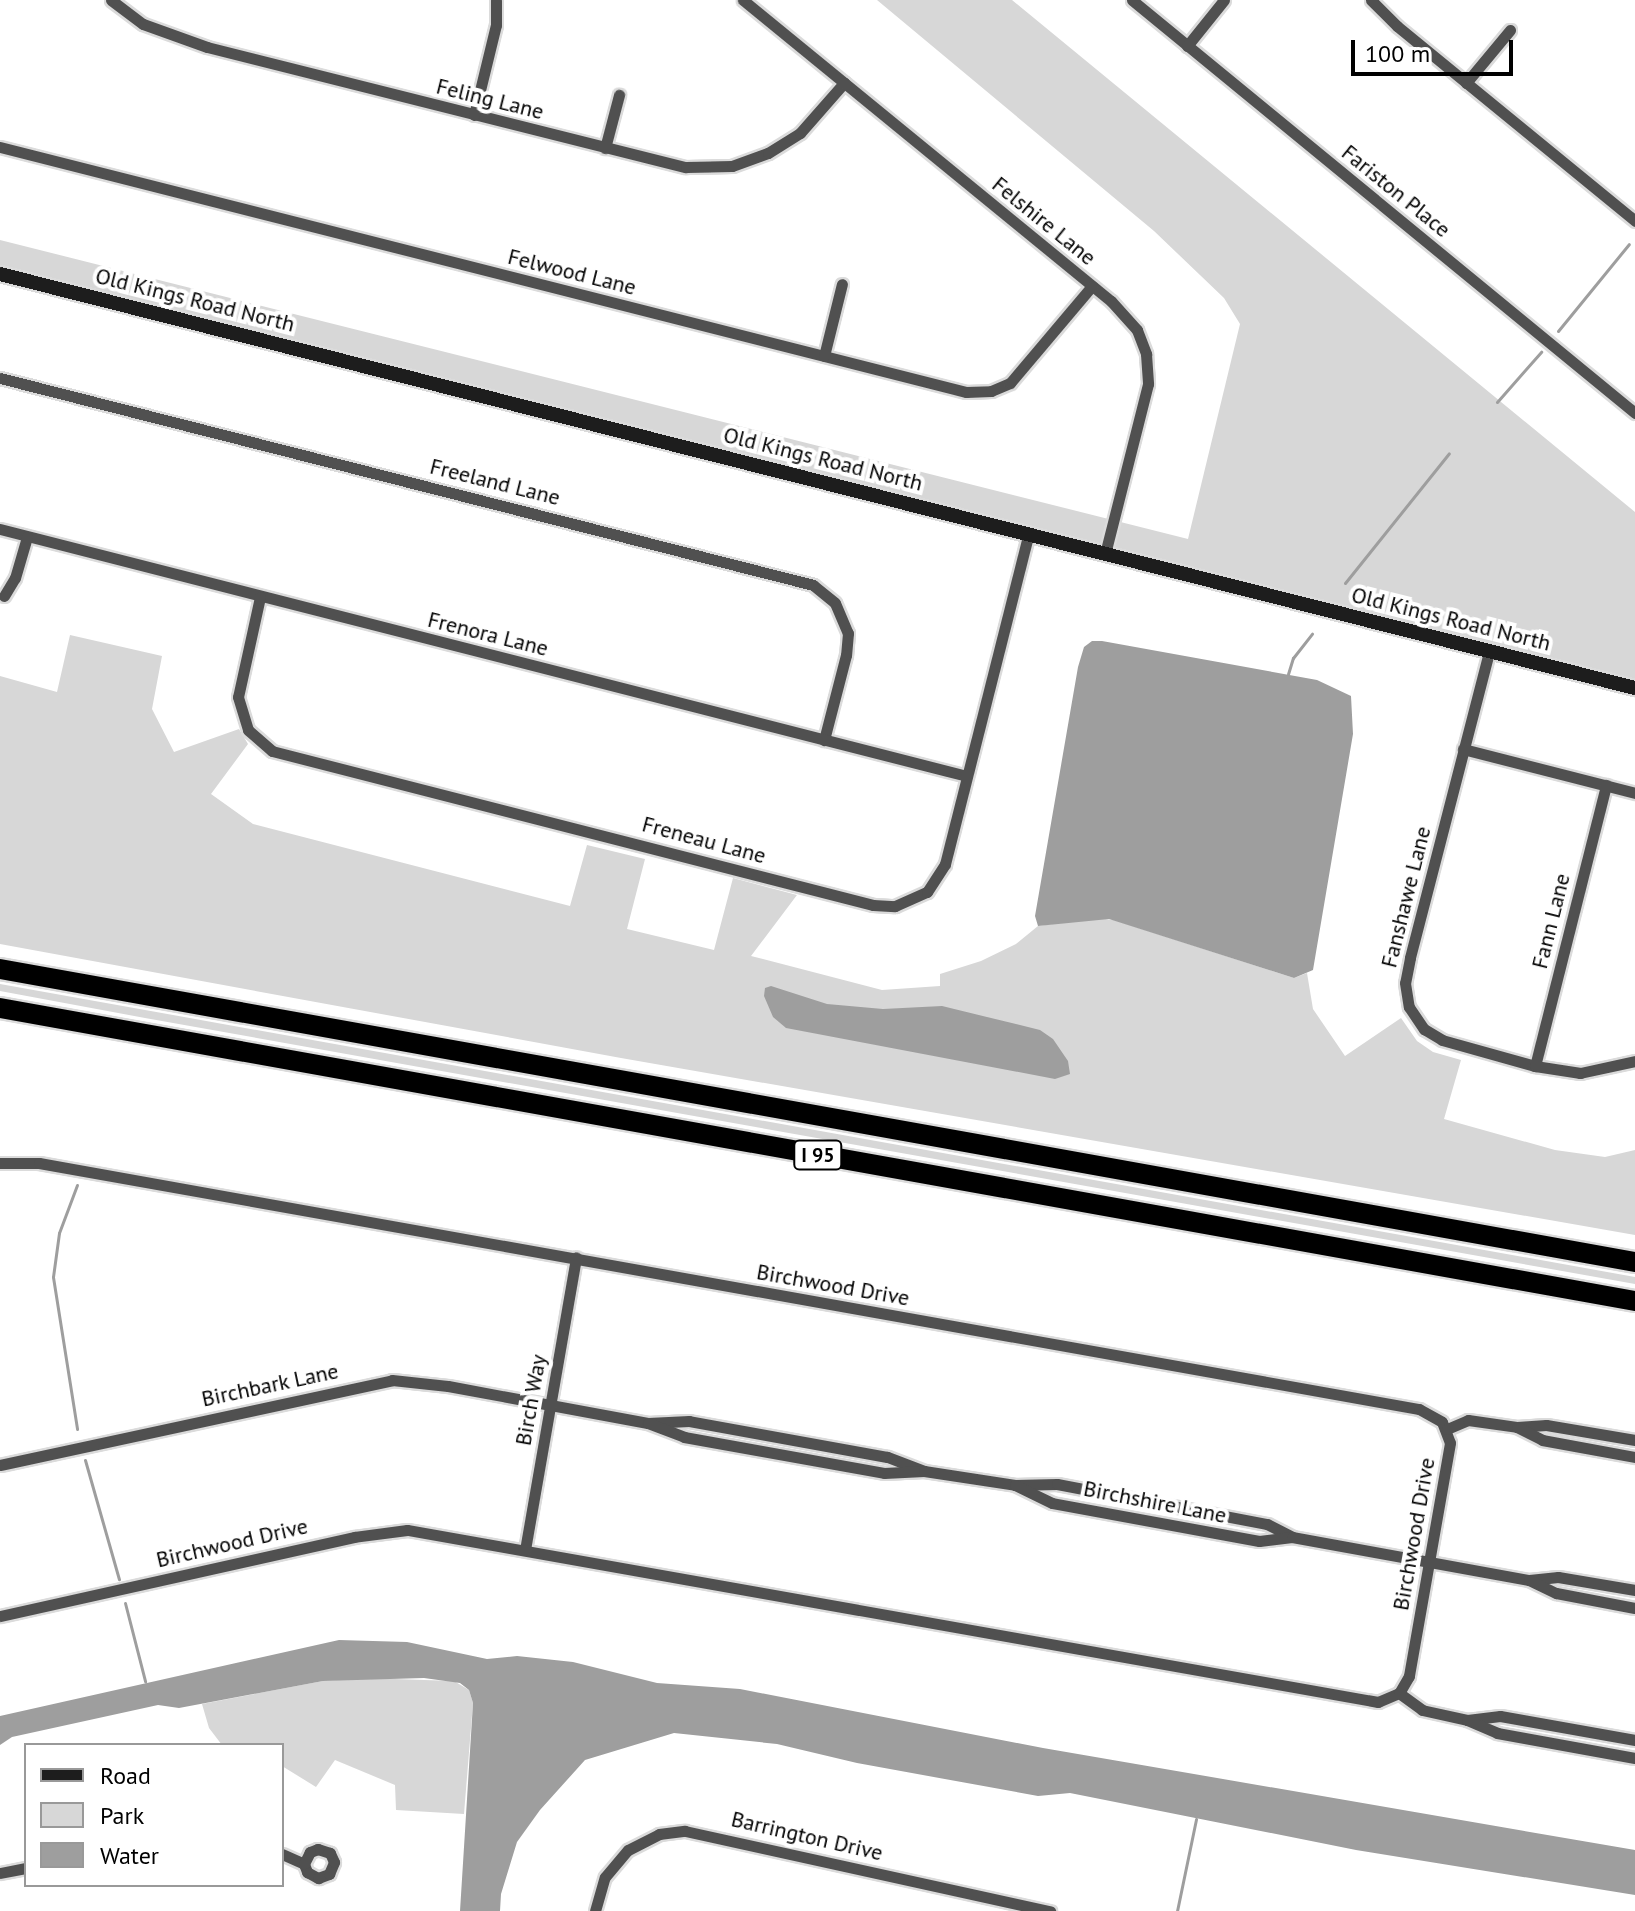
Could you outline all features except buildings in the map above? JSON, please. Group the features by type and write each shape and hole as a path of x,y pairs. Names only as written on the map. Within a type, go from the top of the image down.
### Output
{"highway":[{"name":"I 95","path":"0,969 1635,1262"},
{"name":"I 95","path":"0,1008 1635,1301"}],"street":[{"name":"Feling Lane","path":"111,0 143,24 177,38 686,167 720,167 768,153 800,133 844,83"},
{"path":"474,115 496,25 496,0"},
{"name":"Felshire Lane","path":"743,0 1132,322 1142,340 1149,369 1147,391 1105,554"},
{"name":"Fariston Place","path":"1132,0 1635,413"},
{"path":"1187,46 1224,0"},
{"path":"1371,0 1397,26 1635,221"},
{"path":"1466,83 1510,30"},
{"path":"605,148 619,95"},
{"name":"Felwood Lane","path":"0,147 957,391 991,391 1010,383 1092,286"},
{"name":"Old Kings Road North","path":"0,274 1635,688"},
{"path":"824,356 842,284"},
{"name":"Freeland Lane","path":"0,378 809,583 835,603 848,633 846,655 824,740"},
{"name":"Frenora Lane","path":"0,529 967,776"},
{"name":"Freneau Lane","path":"260,597 240,677 239,706 244,722 258,742 290,757 888,907 913,901 938,879 948,856 1028,535"},
{"path":"4,596 15,578 27,537"},
{"name":"Fanshawe Lane","path":"1489,652 1408,967 1406,999 1419,1023 1436,1037 1535,1066 1580,1073 1635,1061"},
{"path":"1463,749 1635,793"},
{"name":"Fann Lane","path":"1535,1066 1606,785"},
{"name":"Birchwood Drive","path":"0,1163 39,1163 1419,1409 1433,1415 1447,1429 1449,1454 1411,1670 1399,1693 1386,1700 1369,1702 421,1531 391,1531 0,1616"},
{"name":"Birch Way","path":"525,1550 576,1257"},
{"name":"Birchbark Lane","path":"0,1465 379,1381 425,1382 551,1406"},
{"name":"Birchshire Lane","path":"551,1406 648,1423 684,1437 884,1473 924,1471 1015,1485 1057,1484 1267,1524 1292,1537"},
{"path":"1447,1429 1468,1420 1517,1427 1546,1425 1635,1440"},
{"name":"Birchshire Lane","path":"648,1423 689,1421 887,1457 924,1471"},
{"path":"1517,1427 1542,1440 1635,1457"},
{"name":"Birchshire Lane","path":"1015,1485 1052,1503 1259,1541 1292,1537 1529,1580"},
{"path":"1529,1580 1558,1577 1635,1590"},
{"path":"1529,1580 1556,1593 1635,1608"},
{"path":"1399,1693 1422,1710 1467,1720 1497,1733 1635,1758"},
{"path":"1467,1720 1500,1716 1635,1740"},
{"name":"Barrington Drive","path":"595,1911 605,1877 628,1850 659,1834 685,1831 1050,1911"},
{"path":"284,1855 304,1864"},
{"path":"0,1873 24,1868"}],"green space":[{"path":"877,0 1012,0 1635,512 1635,683 0,266 0,240 1188,539 1240,324 1224,298 1154,231"},
{"path":"70,635 162,656 152,709 174,752 239,729 248,744 211,794 253,824 570,906 587,845 645,859 627,929 714,950 733,878 797,895 751,956 882,990 940,986 940,974 981,961 1016,944 1038,926 1097,918 1114,920 1294,978 1307,973 1313,1009 1345,1056 1401,1018 1417,1041 1433,1052 1461,1060 1444,1119 1555,1150 1605,1157 1635,1150 1635,1235 621,1058 0,944 0,676 57,692"},
{"path":"0,984 1635,1277 1635,1284 145,1018 0,991"},
{"path":"365,1678 454,1681 469,1690 473,1703 464,1814 396,1810 395,1785 335,1760 316,1787 284,1767 284,1743 220,1743 209,1728 202,1704 323,1681"}],"water":[{"path":"1092,641 1317,680 1351,696 1353,734 1313,970 1294,978 1109,919 1038,926 1035,916 1078,667 1084,647"},
{"path":"771,986 827,1004 883,1009 942,1006 1040,1030 1053,1039 1068,1061 1070,1074 1055,1079 786,1028 773,1017 764,996 765,988"},
{"path":"339,1640 407,1642 487,1659 517,1656 573,1662 657,1683 740,1689 1043,1748 1635,1850 1635,1895 1356,1850 1070,1793 1038,1796 857,1763 777,1744 674,1733 585,1760 540,1810 517,1842 501,1894 500,1911 460,1911 473,1703 469,1690 460,1683 424,1678 323,1681 179,1708 158,1705 12,1737 0,1745 0,1716"}],"waterway":[{"path":"1558,331 1629,244"},
{"path":"1497,402 1541,352"},
{"path":"1345,583 1449,453"},
{"path":"1288,674 1293,658 1312,634"},
{"path":"77,1185 59,1233 53,1277 77,1429"},
{"path":"85,1460 119,1579"},
{"path":"125,1603 145,1681"},
{"path":"1177,1911 1196,1819"}]}
